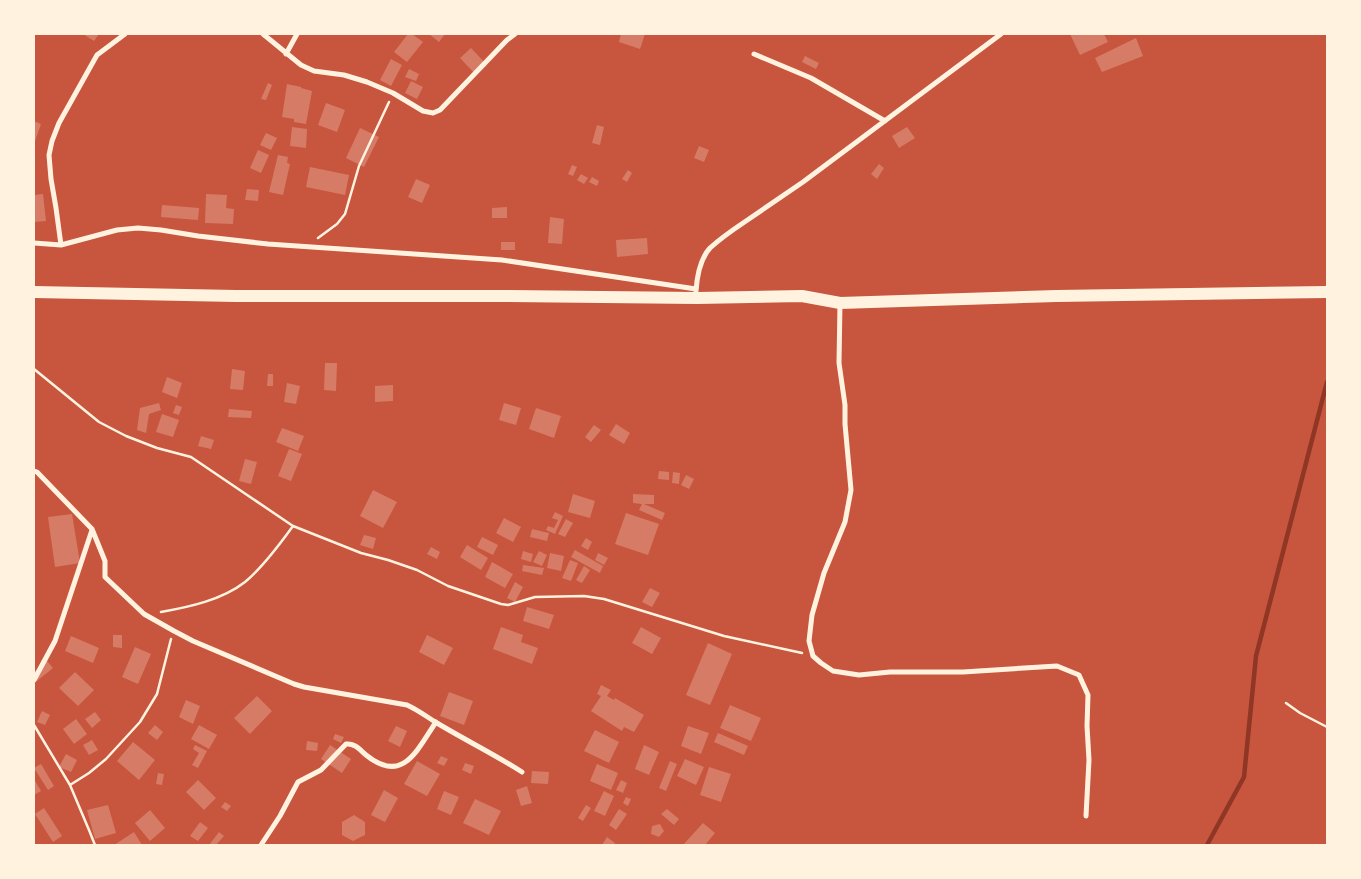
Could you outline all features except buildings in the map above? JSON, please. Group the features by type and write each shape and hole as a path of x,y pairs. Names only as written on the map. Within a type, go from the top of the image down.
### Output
{"highway":[{"path":"34,292 236,296 696,294 802,296 840,302 1056,296 1327,292"}],"street":[{"path":"61,245 50,179 49,155 52,141 59,123 97,55 125,34"},
{"path":"263,34 300,65 314,71 344,75 367,82 423,111 433,113 440,110 515,34"},
{"path":"286,54 297,34"},
{"path":"34,243 61,245 117,230 138,228 268,244 502,260 696,294 699,270 703,258 710,249 733,230 886,121 1001,34"},
{"path":"754,54 811,78 886,121"},
{"path":"840,302 839,363 843,386 851,490 845,522 824,573 812,615 809,641 813,656 833,671 859,674 963,672 1057,666 1079,676 1088,695 1089,760 1086,816"},
{"path":"34,471 92,529 105,561 105,577 144,614 193,641 294,684 407,705 522,772"},
{"path":"34,680 56,641 92,529"},
{"path":"261,845 280,816 298,782 320,770 346,744 354,745 380,764 392,767 401,766 412,757 436,722"}],"path":[{"path":"312,247 319,236 338,224 345,214 359,166 393,94"},
{"path":"34,369 98,422 126,436 157,448 191,457 293,526 360,553 417,570 448,586 508,605 535,597 584,596 604,599 724,636 813,656"},
{"path":"144,614 182,608 222,595 243,583 254,574 293,526"},
{"path":"70,785 106,759 140,722 157,694 174,631"},
{"path":"1286,703 1300,714 1327,727"},
{"path":"34,725 70,785 95,845"}],"waterway":[{"path":"1207,845 1244,777 1256,656 1327,382"}]}
